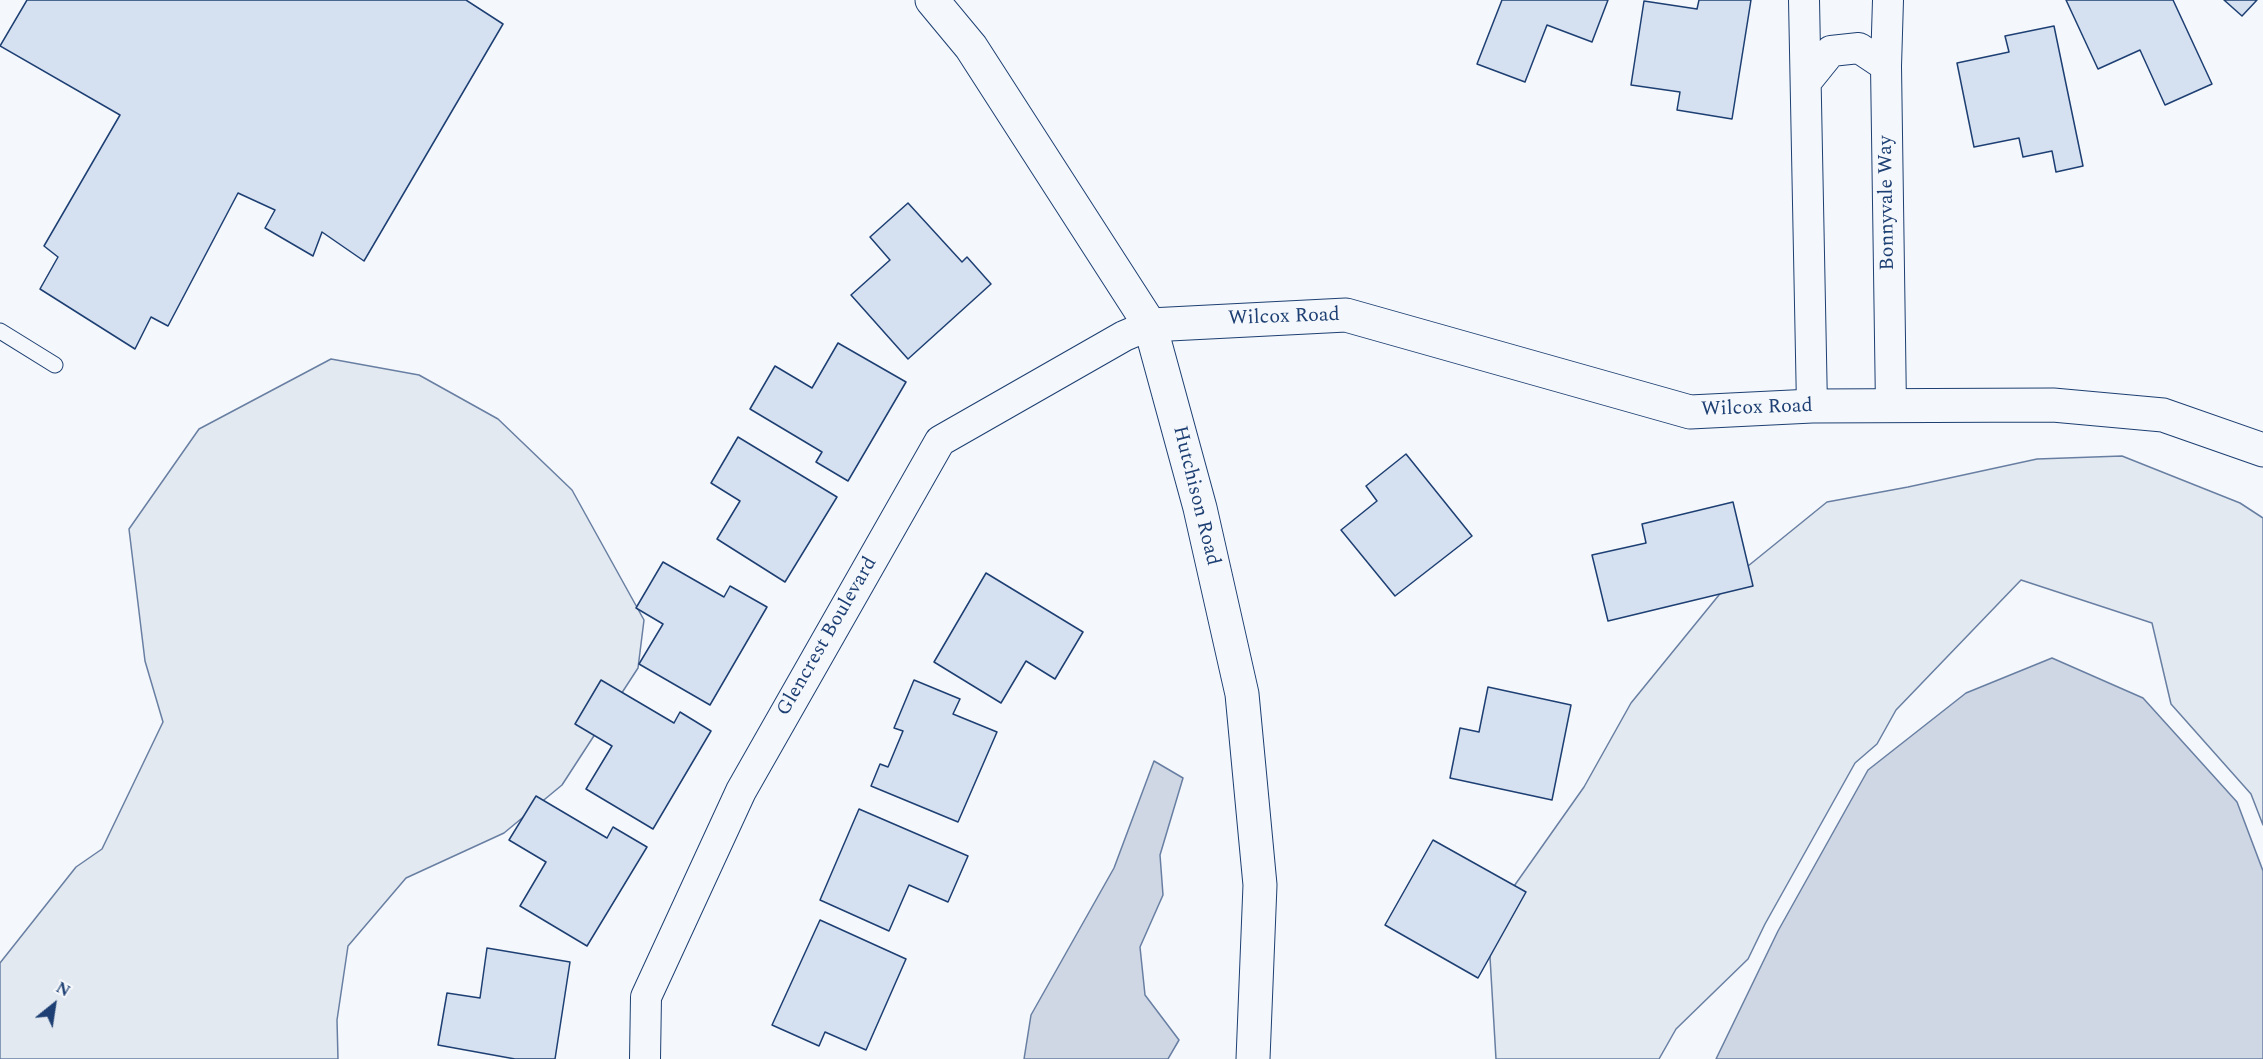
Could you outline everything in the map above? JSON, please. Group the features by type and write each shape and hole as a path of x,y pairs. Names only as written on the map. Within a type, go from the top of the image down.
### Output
{"street":[{"name":"Hutchison Road","path":"932,0 971,47 1150,325 1200,508 1242,694 1260,885 1253,1059"},
{"name":"Bonnyvale Way","path":"1888,0 1886,66 1891,407"},
{"path":"1804,7 1812,406"},
{"path":"1806,82 1831,51 1859,48 1886,66"},
{"name":"Wilcox Road","path":"1150,325 1346,315 1690,412 1812,406 2053,405 2163,415 2263,450"},
{"name":"Glencrest Boulevard","path":"645,1059 646,997 741,790 940,441 1124,336 1150,325"}],"lane":[{"path":"0,331 55,365"}],"shaded area":[{"path":"331,359 419,375 498,419 572,490 644,620 638,668 562,785 504,833 406,878 348,946 337,1020 338,1059 0,1059 0,963 76,867 102,849 163,722 145,661 129,529 199,429"},
{"path":"2122,456 2240,503 2263,518 2263,825 2251,794 2171,704 2152,623 2021,580 1896,710 1877,744 1855,763 1765,924 1748,959 1676,1029 1659,1059 1496,1059 1488,923 1584,787 1631,703 1732,579 1827,502 2037,459"},
{"path":"2052,658 2143,698 2237,802 2263,871 2263,1059 1716,1059 1778,931 1868,770 1966,693"},
{"path":"1154,761 1183,778 1160,855 1163,895 1140,947 1145,995 1179,1040 1168,1059 1024,1059 1031,1015 1114,868"}],"building":[{"path":"27,0 466,0 503,24 364,261 322,232 313,256 265,228 275,210 238,193 168,326 151,317 135,349 40,289 58,257 44,246 120,115 0,46"},
{"path":"1502,0 1608,0 1592,42 1547,25 1525,82 1477,64"},
{"path":"1699,0 1751,0 1732,119 1677,110 1680,92 1631,85 1644,1 1697,9"},
{"path":"2066,0 2173,0 2212,84 2165,105 2140,50 2098,69"},
{"path":"2224,0 2257,0 2242,16"},
{"path":"2054,26 2083,166 2056,172 2052,151 2023,157 2019,138 1974,147 1957,63 2009,52 2005,36"},
{"path":"908,203 962,262 967,257 991,284 908,359 851,295 890,260 870,237"},
{"path":"838,343 906,382 848,481 816,462 822,452 750,409 775,366 812,388"},
{"path":"738,437 837,497 785,582 717,539 740,501 711,483"},
{"path":"1406,454 1472,536 1395,596 1341,530 1377,501 1366,486"},
{"path":"1733,502 1753,586 1608,621 1592,555 1646,543 1642,524"},
{"path":"663,562 724,597 730,586 767,607 710,705 639,664 663,624 636,608"},
{"path":"986,573 1083,632 1055,679 1026,661 1001,703 934,662"},
{"path":"601,680 674,723 680,712 711,731 653,829 586,789 612,746 575,724"},
{"path":"914,680 960,699 953,714 997,732 958,822 871,786 880,764 888,767 903,731 894,728"},
{"path":"1488,687 1571,705 1552,800 1450,778 1460,728 1479,732"},
{"path":"536,796 607,838 613,827 647,847 587,946 520,906 546,862 509,840"},
{"path":"859,809 968,856 948,902 909,885 889,931 820,900"},
{"path":"1433,840 1526,892 1478,978 1385,925"},
{"path":"820,920 906,959 866,1050 825,1032 819,1046 772,1025"},
{"path":"487,948 570,962 555,1059 515,1059 438,1045 447,993 480,998"}]}
